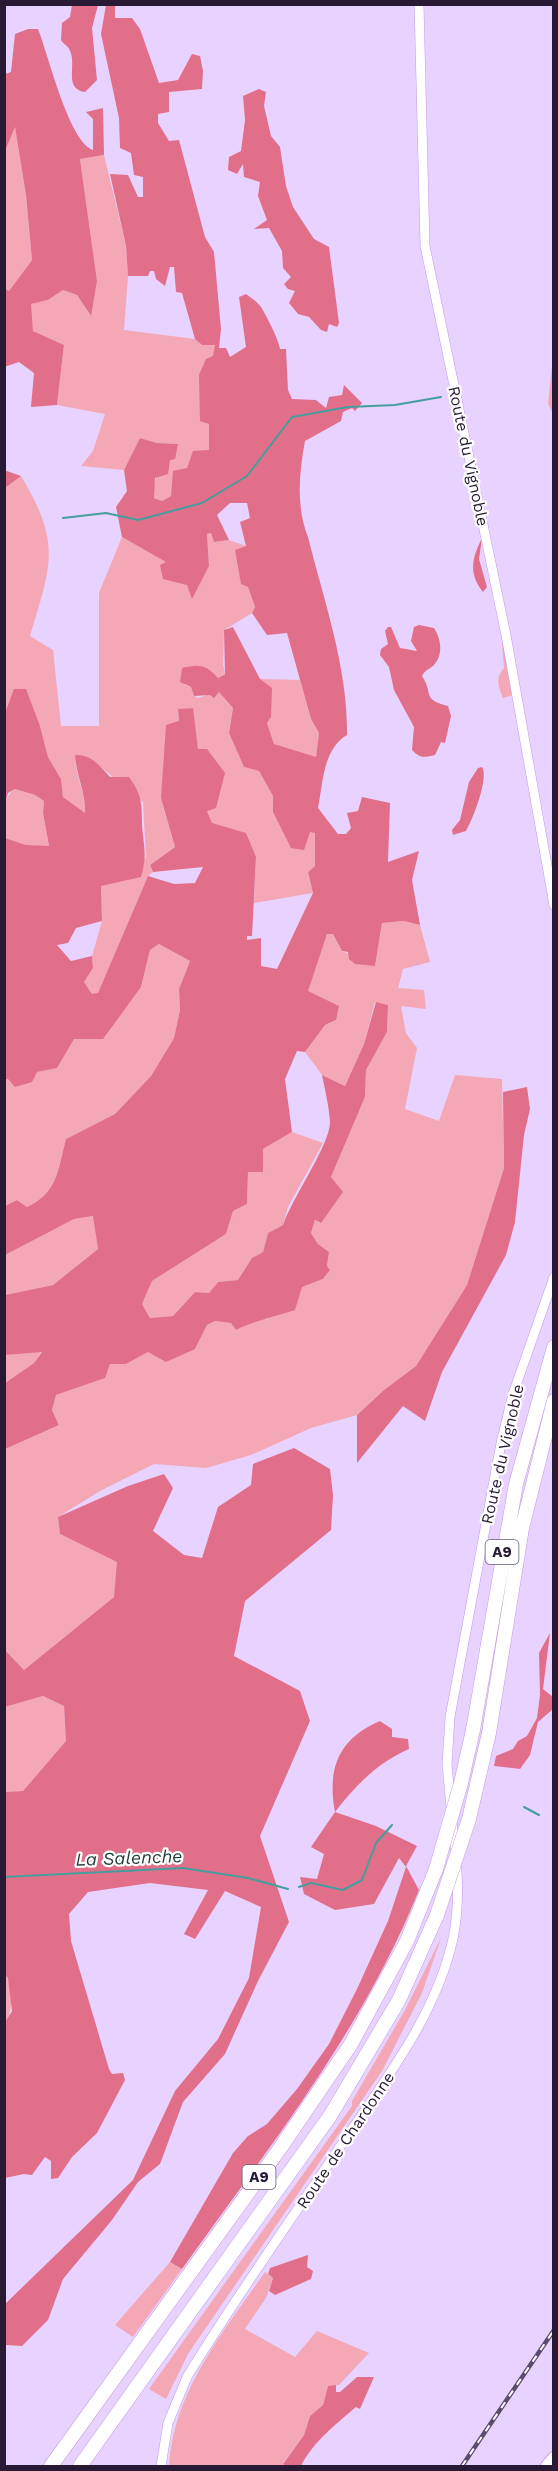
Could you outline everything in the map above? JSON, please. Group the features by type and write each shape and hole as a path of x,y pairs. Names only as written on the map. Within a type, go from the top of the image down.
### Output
{"highway":[{"name":"A9","path":"51,2466 347,2051 393,1970 436,1869 461,1783 473,1730 507,1527 544,1378 554,1347"},
{"name":"A9","path":"80,2466 335,2108 399,2000 437,1916 466,1830 489,1733 528,1501 554,1401"}],"main road":[{"path":"547,2466 554,2458"}],"street":[{"name":"Route du Vignoble","path":"419,4 425,246 506,635 554,905"},
{"name":"Route du Vignoble","path":"449,1791 448,1741 452,1700 501,1443 513,1394 554,1277"},
{"name":"Route de Chardonne","path":"162,2466 168,2423 187,2377 394,2067 430,2004 446,1965 457,1912 458,1871 449,1791"}],"shaded area":[{"path":"72,5 98,5 92,28 97,80 85,92 74,86 72,57 61,40 62,23 70,17"},
{"path":"106,5 115,5 115,18 132,18 140,29 159,83 178,80 192,54 200,56 203,71 202,89 169,92 169,112 158,114 158,123 169,141 179,140 205,237 214,252 221,329 219,348 226,348 230,357 246,347 239,297 246,294 261,307 280,349 286,349 288,390 292,399 316,400 326,408 329,397 342,395 344,385 362,403 355,411 352,408 343,412 341,421 305,441 301,465 300,502 304,526 334,635 344,685 346,710 347,735 333,749 325,767 318,808 338,834 346,834 351,828 347,813 358,811 362,797 390,803 388,862 419,851 412,880 420,925 404,921 382,923 375,966 355,964 349,959 348,952 342,951 333,934 327,934 308,991 339,1006 336,1020 325,1025 305,1052 297,1051 285,1079 292,1132 263,1149 263,1172 248,1172 247,1204 233,1211 226,1234 152,1281 142,1304 150,1318 173,1316 195,1292 209,1293 218,1282 238,1280 252,1258 263,1252 268,1233 283,1225 318,1158 328,1132 330,1122 322,1075 345,1086 364,1044 376,1002 388,1005 387,1032 366,1070 365,1097 331,1177 343,1192 321,1223 315,1220 311,1233 318,1244 329,1252 327,1266 330,1270 323,1279 302,1287 295,1310 236,1330 231,1323 215,1321 207,1325 195,1349 166,1362 148,1352 126,1364 110,1364 105,1378 56,1395 52,1410 59,1425 5,1449 5,1383 34,1363 42,1352 5,1355 5,1295 53,1285 98,1249 93,1216 74,1219 5,1255 5,1206 17,1200 27,1207 45,1195 55,1179 66,1139 115,1114 151,1076 174,1038 180,1010 179,989 190,961 159,944 150,950 141,987 103,1039 74,1039 57,1068 37,1072 32,1082 15,1087 8,1079 5,1080 5,838 26,845 49,846 43,813 44,801 35,795 15,789 8,793 5,803 5,713 14,689 26,689 40,726 48,757 61,779 63,797 85,813 75,755 81,755 90,758 110,777 129,777 140,799 145,856 141,877 101,886 102,921 76,928 68,943 57,945 71,961 92,956 93,968 84,982 92,994 98,993 148,876 174,884 195,883 203,867 153,872 150,865 175,847 161,798 166,725 179,721 178,709 193,708 198,749 207,749 225,773 216,808 207,811 212,823 246,833 256,857 252,936 247,936 247,940 261,938 261,966 277,969 313,893 308,872 315,866 315,833 310,832 304,850 291,848 273,812 273,796 259,771 244,767 229,733 233,708 219,692 214,698 210,695 194,696 191,687 180,682 182,668 198,666 206,668 218,678 225,674 224,630 233,627 260,679 272,688 271,717 267,723 274,744 316,757 319,733 311,719 287,633 267,635 252,613 255,607 248,587 241,584 235,550 246,546 240,522 250,518 247,503 230,503 217,515 229,540 214,542 211,533 207,534 209,566 192,599 187,585 163,579 160,565 166,562 122,537 116,507 127,491 124,470 140,438 157,443 178,444 175,459 170,460 168,474 155,478 154,498 162,501 171,496 173,471 187,468 193,451 209,450 209,424 200,421 199,375 206,359 213,356 215,345 202,345 195,339 182,293 176,292 174,267 170,267 165,286 156,279 154,271 150,271 148,276 128,276 126,246 110,174 128,175 138,197 143,197 143,177 134,175 131,153 120,148 119,118 101,34"},
{"path":"28,29 38,29 68,115 84,144 93,150 93,119 86,112 103,108 104,155 80,159 97,281 91,316 77,295 63,290 48,300 31,304 33,331 64,345 57,405 31,407 34,373 19,362 4,367 5,289 9,291 32,260 26,195 15,127 5,151 5,74 11,72 15,34"},
{"path":"259,89 266,92 264,106 271,136 280,147 286,186 293,207 314,239 329,247 339,323 337,327 329,324 327,332 321,330 309,317 298,314 289,303 295,291 288,289 284,284 291,277 283,268 282,251 269,228 254,229 267,220 258,196 260,182 244,177 243,164 237,174 228,170 229,157 241,151 245,120 243,96"},
{"path":"15,126 26,195 32,260 9,291 5,289 5,151"},
{"path":"104,155 126,246 128,276 124,330 195,339 202,345 215,345 209,450 187,468 171,496 162,501 154,498 154,483 178,444 157,443 140,438 124,470 81,466 93,451 105,414 57,405 64,345 33,331 30,304 48,300 63,290 77,295 90,315 97,281 80,159"},
{"path":"553,356 554,413 548,404"},
{"path":"4,470 21,476 5,488 4,488"},
{"path":"21,476 43,520 49,555 43,591 30,636 53,650 61,726 99,726 99,593 122,537 167,562 209,566 207,534 211,533 214,542 229,540 246,546 235,551 255,607 252,613 224,630 225,673 218,678 211,671 184,685 191,687 194,696 198,698 219,691 233,708 229,733 244,767 259,771 273,796 273,812 315,833 315,866 308,872 313,893 254,903 256,858 212,823 207,811 192,708 178,710 179,722 161,798 175,847 150,865 153,872 148,876 98,994 92,994 84,982 93,968 92,956 102,921 101,886 146,858 143,802 101,767 75,755 85,814 63,797 61,779 48,757 40,726 5,713 5,488"},
{"path":"482,538 479,559 487,587 483,592 473,572 474,559"},
{"path":"419,625 434,628 440,647 436,662 422,676 431,698 448,706 451,716 445,743 441,742 435,755 425,757 412,750 414,727 394,690 389,667 380,655 381,649 388,644 385,631 388,627 391,627 400,648 417,651 411,641 414,627"},
{"path":"504,640 513,695 503,698 498,682 504,668 502,644"},
{"path":"260,679 300,680 311,719 319,733 316,758 274,744 267,723"},
{"path":"482,767 484,772 482,789 472,817 466,831 453,835 452,830 460,820 469,782 478,768"},
{"path":"15,789 35,795 44,801 43,813 49,847 26,845 5,838 5,804 10,793"},
{"path":"404,921 420,925 430,962 403,969 398,988 424,990 426,1009 401,1006 406,1033 417,1048 405,1109 439,1121 455,1075 502,1079 504,1168 467,1285 416,1366 384,1390 357,1415 311,1428 251,1455 206,1468 154,1464 100,1491 58,1517 60,1534 118,1562 114,1597 24,1670 5,1650 4,1449 59,1425 52,1410 56,1395 104,1378 110,1364 126,1364 148,1352 195,1349 207,1325 215,1321 231,1323 236,1330 260,1318 267,1319 302,1287 323,1279 330,1270 327,1266 329,1252 318,1244 311,1233 315,1220 320,1223 331,1177 365,1097 366,1070 387,1032 388,1005 375,1002 364,1044 345,1086 322,1075 305,1052 325,1025 336,1020 307,992 327,934 333,934 342,951 375,966 382,923"},
{"path":"159,944 190,961 179,989 180,1010 174,1038 151,1076 115,1114 66,1139 55,1179 45,1195 27,1207 17,1200 5,1206 5,1080 57,1067 74,1039 141,987 150,950"},
{"path":"527,1087 530,1109 524,1135 515,1222 506,1255 442,1372 425,1421 403,1406 357,1463 357,1415 384,1390 416,1366 467,1285 504,1168 503,1092"},
{"path":"292,1132 323,1143 288,1207 283,1225 268,1233 263,1252 252,1258 238,1280 218,1282 209,1293 195,1292 173,1316 150,1318 142,1304 152,1281 226,1234 233,1211 247,1204 248,1172 263,1172 263,1149"},
{"path":"94,1216 98,1249 53,1285 5,1295 5,1255 74,1219"},
{"path":"42,1351 34,1363 5,1383 5,1355"},
{"path":"294,1448 330,1469 333,1495 331,1530 245,1601 234,1656 300,1691 310,1721 260,1836 289,1922 258,1981 225,2054 183,2102 160,2164 138,2182 112,2220 63,2279 48,2320 22,2346 5,2345 5,2304 133,2180 175,2091 218,2039 249,1978 261,1907 225,1891 195,1939 184,1934 208,1890 150,1883 88,1892 69,1914 71,1941 109,2069 112,2074 123,2073 125,2080 97,2133 72,2157 58,2178 51,2179 51,2161 45,2157 32,2175 24,2174 5,2178 4,2024 12,2011 8,1978 4,1973 5,1792 23,1791 66,1741 64,1706 43,1696 5,1707 5,1650 24,1670 114,1597 117,1562 60,1534 58,1517 128,1486 164,1474 173,1488 153,1531 184,1555 202,1558 218,1507 251,1485 253,1464"},
{"path":"550,1633 543,1689 553,1697 553,1709 538,1722 530,1755 520,1769 494,1766 496,1756 513,1749 518,1741 527,1736 537,1718 540,1695 539,1653"},
{"path":"43,1696 64,1706 66,1741 23,1791 5,1792 5,1707"},
{"path":"380,1721 392,1729 392,1737 408,1739 409,1749 377,1768 335,1812 333,1782 335,1769 345,1746 354,1737"},
{"path":"335,1812 376,1826 417,1846 406,1866 419,1890 371,1991 342,2039 280,2132 182,2269 170,2262 233,2153 248,2136 267,2124 297,2089 329,2044 388,1921 406,1867 399,1858 374,1904 335,1910 304,1894 300,1877 317,1879 324,1854 311,1847"},
{"path":"441,1938 422,1993 382,2071 188,2354 166,2399 149,2389 352,2106 352,2101 405,2010"},
{"path":"5,1973 12,1998 5,2024"},
{"path":"308,2255 307,2267 313,2271 311,2279 275,2295 269,2291 273,2278 268,2274 270,2268"},
{"path":"170,2262 182,2269 133,2337 115,2325"},
{"path":"265,2272 273,2278 266,2298 245,2329 295,2357 317,2331 369,2353 339,2385 328,2386 323,2405 310,2416 304,2435 283,2463 286,2466 169,2466 180,2413 190,2388 203,2363"},
{"path":"357,2377 374,2377 360,2409 356,2407 325,2434 301,2466 283,2464 304,2435 310,2416 323,2405 328,2386 336,2385 336,2392 340,2392"}],"waterway":[{"path":"63,518 106,513 138,520 202,503 247,476 292,417 348,407 395,405 441,397"},
{"name":"La Salenche","path":"524,1807 539,1815"},
{"name":"La Salenche","path":"299,1887 311,1883 343,1890 362,1880 376,1843 392,1825"},
{"name":"La Salenche","path":"4,1877 183,1868 248,1878 288,1889"}],"railway":[{"path":"462,2466 554,2330"}]}
